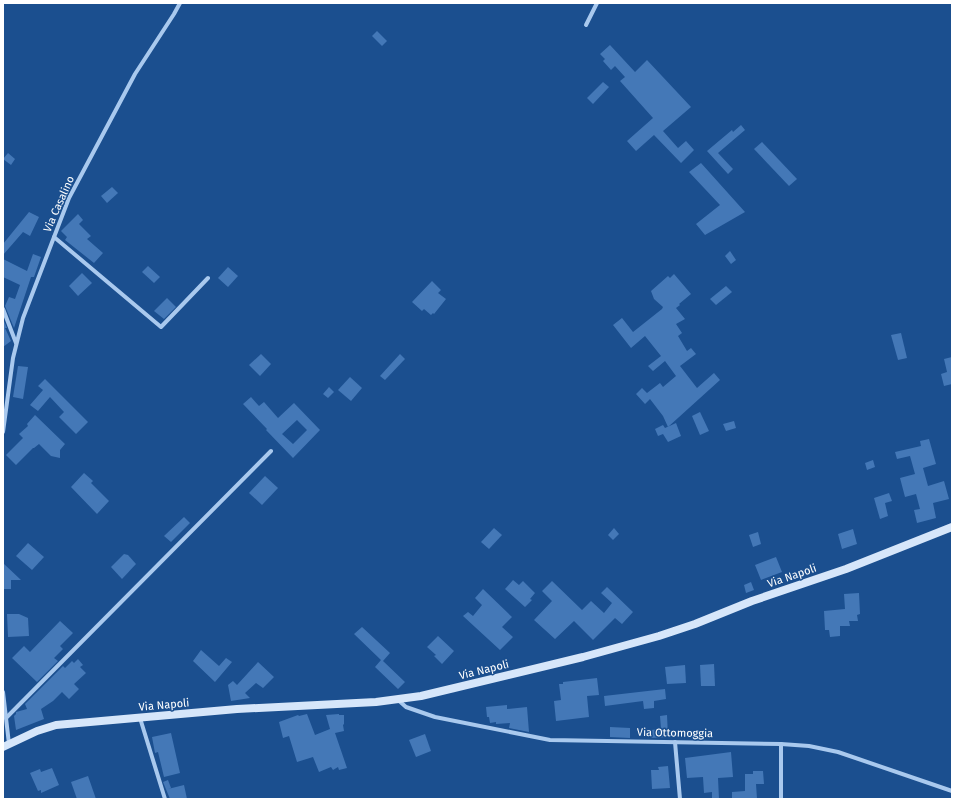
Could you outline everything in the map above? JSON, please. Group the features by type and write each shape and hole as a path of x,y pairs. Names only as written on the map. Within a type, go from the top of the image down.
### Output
{"street":[{"name":"Via Casalino","path":"3,432 10,375 23,318 69,198 135,74 180,3"},
{"path":"586,25 597,3"},
{"path":"54,237 161,327 208,278"},
{"path":"3,309 16,344"},
{"path":"6,718 271,452"},
{"name":"Via Napoli","path":"6,746 47,727 69,724 237,710 397,700 448,690 583,657 659,636 695,624 752,601 846,569 952,527"},
{"path":"3,692 6,718 6,746"},
{"name":"Via Ottomoggia","path":"397,700 406,707 435,717 550,740 781,744 809,746 838,752 952,791"},
{"path":"140,718 165,799"},
{"path":"675,742 680,799"},
{"path":"781,744 781,799"}],"building":[{"path":"377,31 387,41 382,46 372,36"},
{"path":"610,45 635,72 647,60 691,107 663,131 678,148 686,141 694,150 681,163 654,135 636,151 627,141 653,118 620,81 625,77 615,66 611,70 603,61 605,59 600,54"},
{"path":"603,82 609,87 593,104 587,98"},
{"path":"741,125 745,130 718,153 733,169 728,174 707,151 732,130 733,132"},
{"path":"762,142 797,179 789,186 754,149"},
{"path":"8,153 15,159 11,165 3,159"},
{"path":"701,163 745,212 705,235 696,224 720,205 689,172"},
{"path":"112,187 118,193 107,203 101,196"},
{"path":"29,212 39,217 30,236 23,232 3,255 3,244"},
{"path":"78,214 83,220 79,224 91,236 87,239 103,253 94,263 65,240 67,237 61,231"},
{"path":"730,251 736,260 731,264 725,256"},
{"path":"33,254 41,257 34,277 31,277 14,328 5,306 9,297 15,299 20,285 3,277 3,259 27,271"},
{"path":"148,266 160,277 154,283 142,272"},
{"path":"228,267 238,276 228,287 218,278"},
{"path":"82,273 92,283 78,296 69,286"},
{"path":"674,274 691,294 676,308 685,319 676,324 682,333 678,336 687,351 691,348 696,354 680,366 697,388 714,373 720,380 668,427 663,416 650,399 645,404 636,394 642,388 647,393 660,383 663,387 676,376 665,361 653,371 648,366 661,356 645,336 631,348 613,325 622,318 633,332 662,309 663,307 654,299 651,291 668,276 670,278"},
{"path":"432,281 441,290 438,293 446,299 434,314 433,313 431,315 424,309 422,311 412,302"},
{"path":"726,286 732,292 716,305 710,299"},
{"path":"167,298 176,307 164,319 154,311"},
{"path":"3,319 11,341 3,347"},
{"path":"901,333 907,358 898,360 891,335"},
{"path":"261,354 271,364 260,376 249,365"},
{"path":"400,354 405,359 385,380 380,376"},
{"path":"952,357 952,384 944,386 941,374 947,372 944,359"},
{"path":"18,366 28,367 23,399 13,397"},
{"path":"350,377 362,388 351,401 338,390"},
{"path":"45,379 88,422 76,434 59,417 64,412 50,397 38,411 30,405 43,390 38,386"},
{"path":"329,387 334,392 328,398 323,394"},
{"path":"251,397 259,406 264,402 278,418 294,403 320,430 293,458 243,404","holes":["297,420 307,430 293,444 282,434"]},
{"path":"700,412 709,431 700,435 692,416"},
{"path":"35,415 65,444 60,450 60,458 51,456 39,444 16,465 6,455 23,438 19,434 28,426 27,424"},
{"path":"734,421 736,428 726,431 723,424"},
{"path":"676,423 681,436 668,442 663,434 658,436 655,429 663,425 665,428"},
{"path":"929,439 936,464 923,468 928,486 944,481 949,499 933,503 936,518 917,523 914,510 920,509 916,494 905,497 900,478 915,474 910,456 897,459 895,452 921,446 920,441"},
{"path":"873,460 875,467 867,470 865,463"},
{"path":"84,473 93,481 91,483 109,501 97,514 71,487"},
{"path":"265,476 278,488 262,505 249,493"},
{"path":"889,493 892,501 885,503 888,516 880,519 874,498"},
{"path":"184,517 190,523 171,542 164,536"},
{"path":"494,528 502,535 489,549 481,542"},
{"path":"614,528 619,534 613,540 608,535"},
{"path":"853,529 857,544 842,549 838,534"},
{"path":"758,532 761,544 753,547 749,535"},
{"path":"28,543 44,557 32,570 16,556"},
{"path":"124,554 128,555 136,564 122,579 111,567"},
{"path":"776,557 782,572 761,580 755,565"},
{"path":"3,563 21,580 11,580 11,589 3,589"},
{"path":"513,580 519,585 523,581 535,593 530,599 532,600 525,607 505,589"},
{"path":"552,581 582,610 591,601 604,613 612,603 601,593 607,587 633,612 622,624 615,618 593,640 574,621 555,639 534,620 552,601 542,591"},
{"path":"751,582 754,590 746,593 744,585"},
{"path":"483,589 512,617 502,627 513,637 500,650 463,616 468,612 473,616 482,605 475,598"},
{"path":"859,593 860,614 857,615 858,621 849,621 850,626 840,626 840,636 830,637 829,630 825,630 824,611 845,609 844,594"},
{"path":"7,614 19,614 28,618 29,636 8,637"},
{"path":"60,621 73,633 60,646 63,649 54,658 58,661 37,682 12,658 24,646 30,652"},
{"path":"362,627 390,653 383,661 405,682 398,689 375,667 381,660 354,634"},
{"path":"438,636 454,651 442,664 434,656 436,655 427,647"},
{"path":"201,650 219,666 226,658 232,662 215,682 193,661"},
{"path":"78,659 83,665 80,667 86,673 74,684 79,689 69,699 62,692 53,701 41,709 44,719 16,730 14,716 16,712 27,709 25,704 63,666 65,668 72,661 74,663"},
{"path":"258,662 274,677 263,688 256,683 245,693 250,698 231,701 228,685 233,681 237,685"},
{"path":"714,664 715,686 701,686 700,665"},
{"path":"685,665 686,683 667,684 665,667"},
{"path":"597,678 599,695 587,696 589,717 556,721 554,701 561,700 559,684 563,684 563,682"},
{"path":"665,689 666,699 654,701 654,708 644,709 643,701 605,706 604,696"},
{"path":"507,705 507,709 527,707 529,732 509,728 510,723 490,723 489,717 487,717 486,707"},
{"path":"307,714 315,735 330,729 326,715 344,715 344,731 335,733 347,768 339,770 338,767 333,770 331,767 319,772 313,757 297,762 289,736 283,738 279,722 298,715"},
{"path":"667,715 668,737 651,738 651,730 661,729 660,716"},
{"path":"610,727 630,728 630,738 610,737"},
{"path":"171,733 180,773 164,777 158,752 155,753 152,737"},
{"path":"425,734 431,751 416,757 409,740"},
{"path":"731,752 733,777 718,778 719,799 712,799 712,792 704,793 703,777 687,778 685,758"},
{"path":"668,766 670,788 652,789 651,770 659,770 658,767"},
{"path":"52,768 59,785 41,793 41,790 38,791 30,773 40,769 41,772"},
{"path":"753,771 763,771 764,784 756,784 757,799 732,799 732,792 745,791 745,774 753,774"},
{"path":"88,776 96,799 77,799 71,782"},
{"path":"168,780 171,788 168,789 184,785 187,799 170,799 163,782"}]}
